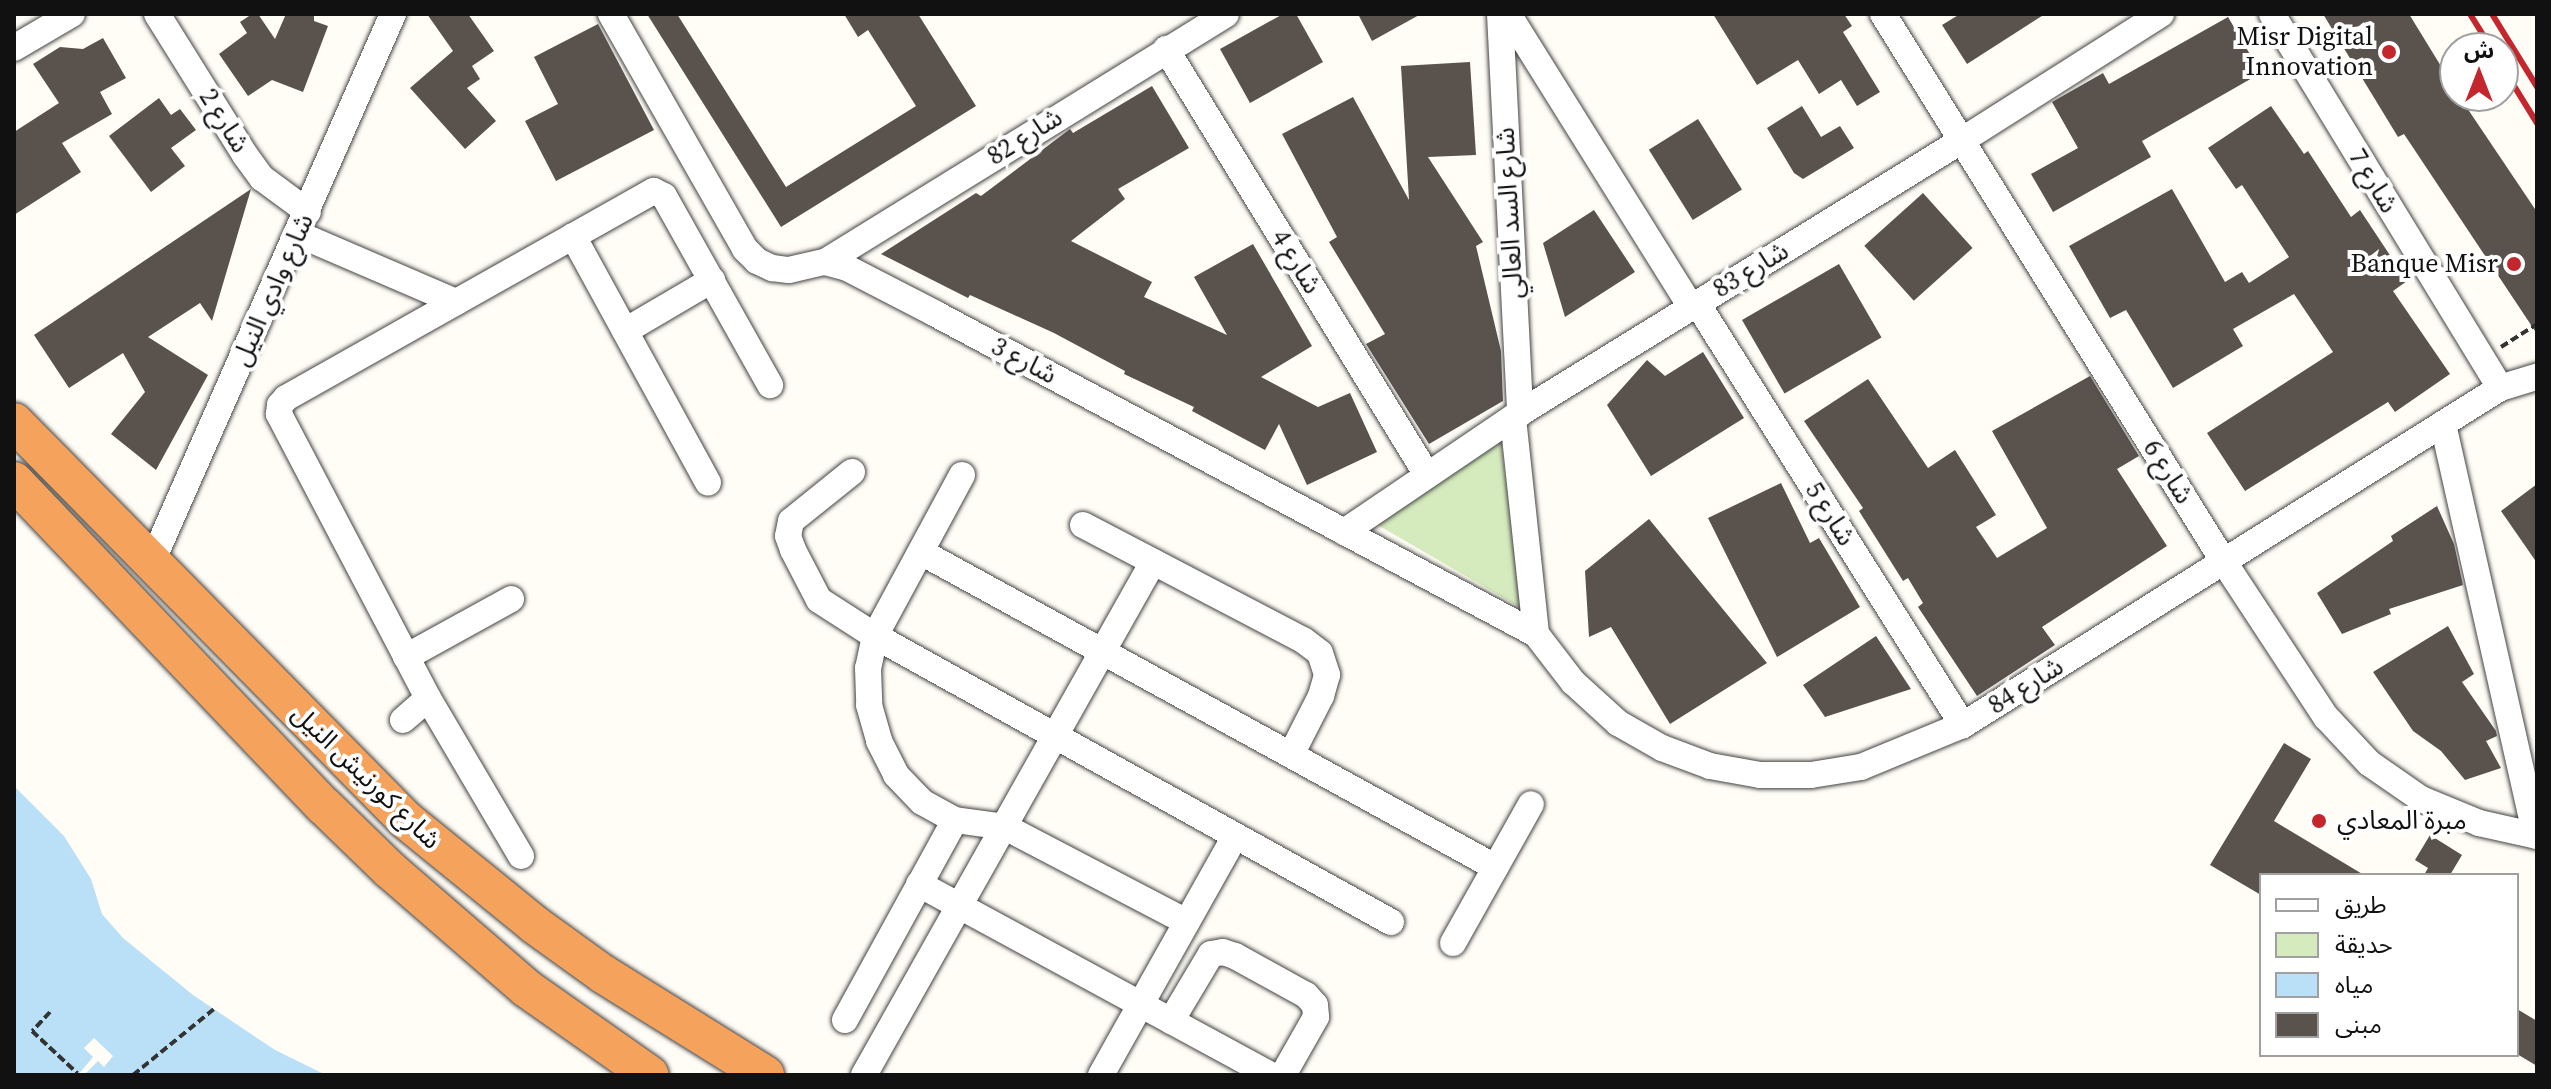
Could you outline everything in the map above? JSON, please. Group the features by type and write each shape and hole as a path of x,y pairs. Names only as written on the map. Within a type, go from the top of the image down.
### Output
{"highway":[{"name":"شارع كورنيش النيل","path":"14,422 406,820 470,874 603,974 765,1075"},
{"name":"شارع كورنيش النيل","path":"14,481 324,806 390,870 526,988 650,1075"}],"street":[{"path":"14,48 72,14"},
{"name":"شارع 2","path":"157,14 245,155 303,223 456,302"},
{"name":"شارع وادي النيل","path":"151,564 393,14"},
{"path":"611,14 745,249 772,268 789,270 825,262"},
{"name":"شارع السد العالي","path":"1500,14 1516,415 1536,634"},
{"name":"شارع 5","path":"1508,14 1963,725"},
{"name":"شارع 6","path":"1883,14 2224,562 2326,717 2369,763 2421,799 2479,823 2536,836"},
{"name":"شارع 83","path":"1344,532 1516,415 2161,14"},
{"name":"شارع 7","path":"2272,14 2500,388"},
{"name":"شارع 82","path":"825,262 1223,15"},
{"name":"شارع 4","path":"1166,49 1427,475"},
{"path":"521,856 406,657 279,414 280,405 286,398 648,193 660,191 770,385"},
{"path":"573,236 708,483"},
{"name":"شارع 3","path":"825,262 847,268 893,291 1536,634"},
{"path":"625,331 712,280"},
{"name":"شارع 84","path":"1536,634 1573,682 1618,723 1662,748 1710,766 1760,775 1823,773 1861,767 1963,725 2500,388 2537,377"},
{"path":"2443,424 2536,836"},
{"path":"852,472 791,521 788,536 819,600 875,636 1391,922"},
{"path":"962,475 875,636 868,668 869,705 879,741 896,775 922,802 955,820 1005,827 1187,922"},
{"path":"1083,525 1303,640 1320,653 1327,675 1321,696 1291,755"},
{"path":"921,552 1495,867"},
{"path":"864,1075 1153,562"},
{"path":"406,657 511,599"},
{"path":"403,720 428,698"},
{"path":"1453,943 1531,804"},
{"path":"845,1020 955,820"},
{"path":"1101,1075 1235,836"},
{"path":"919,884 1271,1075"},
{"path":"1171,1021 1211,954 1223,952 1235,956 1306,995 1315,1005 1316,1017 1283,1075"}],"path":[{"path":"2482,359 2537,324"},
{"path":"133,1075 214,1009"},
{"path":"50,1012 32,1031 77,1073"}],"green space":[{"path":"1501,441 1521,608 1376,524"}],"water":[{"path":"14,786 64,836 91,879 102,914 123,938 193,995 275,1050 326,1075 14,1075"}],"pier":[{"path":"94,1038 113,1056 104,1067 98,1061 84,1075 78,1075 93,1057 84,1048"}],"building":[{"path":"252,14 258,14 275,39 286,14 314,14 314,21 328,26 303,92 272,80 248,96 219,54 247,33 240,22"},
{"path":"427,14 468,14 494,51 472,66 480,79 467,88 496,121 465,149 410,88 453,51"},
{"path":"647,14 677,14 786,187 916,106 868,30 858,37 844,14 918,14 976,106 781,227"},
{"path":"1283,14 1296,14 1323,62 1250,103 1220,49"},
{"path":"1358,14 1421,14 1372,41"},
{"path":"1713,14 1844,14 1852,26 1843,32 1880,92 1857,106 1841,80 1819,94 1798,60 1757,85"},
{"path":"1960,14 2045,14 1967,64 1942,25"},
{"path":"2323,14 2409,14 2439,63 2439,112 2470,112 2537,212 2537,334 2404,134 2398,137"},
{"path":"2228,17 2261,73 2142,141 2151,157 2053,212 2031,174 2078,148 2052,102 2103,73 2109,84"},
{"path":"598,24 654,130 556,181 525,121 558,104 534,57"},
{"path":"103,38 126,78 100,92 112,114 62,143 81,172 14,215 14,132 59,103 33,64 60,47 83,49"},
{"path":"1470,62 1476,155 1428,157 1483,242 1476,246 1501,351 1503,401 1429,444 1366,344 1385,334 1329,242 1337,237 1282,134 1353,97 1409,200 1401,66"},
{"path":"1152,86 1189,148 1118,189 1125,199 1071,241 1152,282 1144,297 1227,335 1194,277 1253,244 1312,346 1261,377 1318,407 1350,393 1377,452 1307,485 1279,424 1265,450 1192,411 1194,407 1124,374 1125,371 1054,333 970,295 968,298 881,254 976,193 981,196 1070,129 1073,133"},
{"path":"159,98 171,115 180,109 196,130 171,148 185,166 151,192 109,136"},
{"path":"1802,106 1821,137 1840,126 1854,148 1803,179 1794,173 1767,128"},
{"path":"2271,106 2304,154 2308,151 2351,217 2360,210 2407,281 2393,291 2450,374 2395,412 2388,402 2245,491 2207,433 2333,352 2294,294 2233,329 2243,346 2173,388 2126,310 2110,318 2069,246 2172,189 2225,282 2242,272 2249,283 2289,257 2242,185 2236,189 2208,148"},
{"path":"1698,119 1742,189 1693,220 1649,150"},
{"path":"251,189 212,321 200,303 148,337 208,375 156,470 111,434 145,392 123,353 69,388 34,335"},
{"path":"1923,193 1973,248 1914,301 1864,246"},
{"path":"1594,210 1635,272 1565,317 1543,243"},
{"path":"1839,264 1882,338 1785,394 1742,320"},
{"path":"1703,352 1744,418 1651,476 1607,405 1647,360 1665,376"},
{"path":"2090,376 2139,456 2117,469 2167,546 2042,627 2055,645 1977,696 1918,607 1923,603 1908,578 1903,581 1859,511 1863,508 1804,421 1868,379 1928,468 1955,450 1996,515 1976,527 1997,558 2047,528 1992,431"},
{"path":"1781,483 1810,543 1819,538 1860,607 1777,657 1708,518"},
{"path":"2537,484 2537,563 2501,511"},
{"path":"2437,506 2454,544 2463,585 2389,609 2391,614 2342,634 2317,593 2393,541 2391,536"},
{"path":"1649,519 1767,663 1670,724 1611,627 1589,637 1585,571"},
{"path":"2448,626 2474,674 2462,682 2496,731 2497,736 2486,741 2501,768 2465,780 2441,751 2413,731 2373,672"},
{"path":"1876,636 1911,689 1825,717 1803,685"},
{"path":"2284,743 2311,759 2274,821 2361,873 2259,873 2259,894 2210,865"},
{"path":"2430,835 2462,855 2451,873 2425,873 2428,868 2415,860"},
{"path":"2519,1010 2537,1021 2537,1066 2519,1055"}],"railway":[{"path":"2470,14 2481,32"},
{"path":"2492,14 2537,87"},
{"path":"2519,94 2537,123"}],"place":[{"name":"Misr Digital Innovation","path":"2389,52"},
{"name":"Banque Misr","path":"2514,264"},
{"name":"مبرة المعادي","path":"2319,821"}]}
